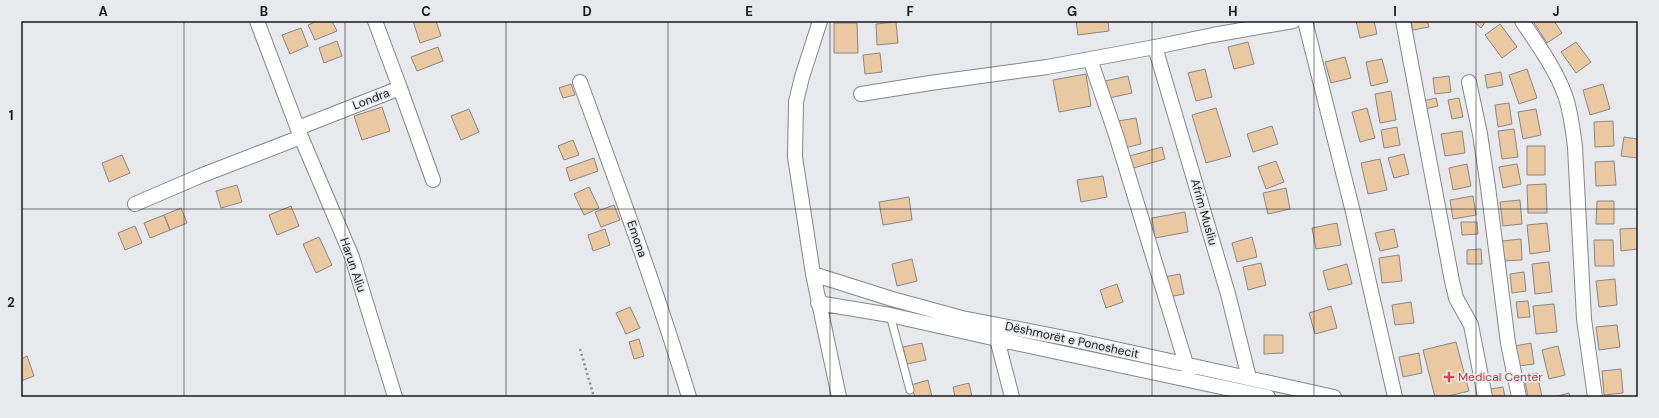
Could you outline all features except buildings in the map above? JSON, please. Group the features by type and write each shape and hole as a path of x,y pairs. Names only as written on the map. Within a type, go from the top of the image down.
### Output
{"street":[{"name":"Harun Aliu","path":"257,21 299,133 352,257 395,397"},
{"name":"Londra","path":"299,133 400,88 375,21"},
{"path":"820,21 802,77 796,102 795,157 818,303 839,397"},
{"path":"860,94 1047,67 1293,21"},
{"path":"1305,21 1353,212 1395,397"},
{"path":"1403,21 1452,281 1456,298 1471,325 1485,397"},
{"path":"1522,21 1556,76 1566,98 1571,121 1576,147 1584,319 1595,397"},
{"name":"Afrim Musliu","path":"1155,47 1228,294 1251,378 1262,396"},
{"path":"1090,59 1116,135 1186,364 1185,380"},
{"name":"Emona","path":"580,82 629,215 674,345 689,397"},
{"path":"1469,82 1480,134 1487,179 1508,344 1520,397"},
{"path":"400,88 434,180"},
{"path":"135,204 299,133"},
{"name":"Dëshmorët e Ponoshecit","path":"813,274 892,299 962,318 1251,378 1309,394 1334,397"},
{"name":"Dëshmorët e Ponoshecit","path":"818,303 890,315 1262,396"},
{"path":"937,326 939,311"},
{"path":"996,339 1012,397"}],"lane":[{"path":"890,315 910,390"}],"path":[{"path":"580,349 594,397"}],"place":[{"name":"Medical Center","path":"1449,377"}]}
